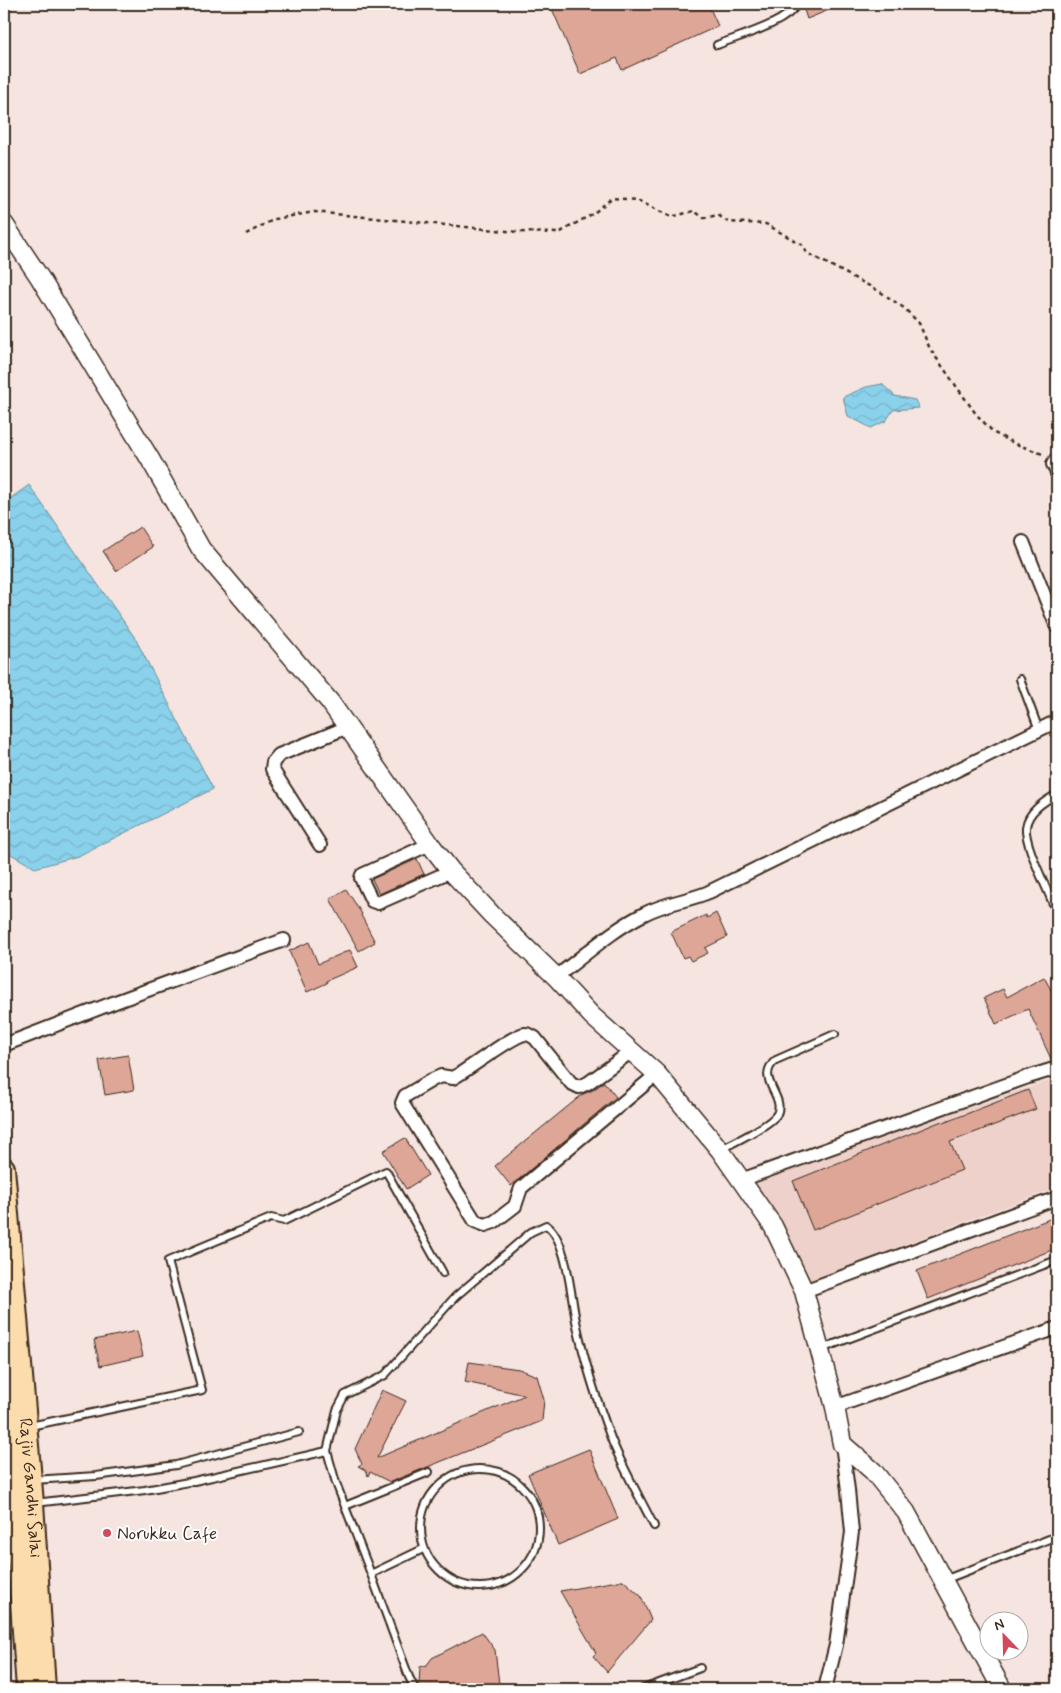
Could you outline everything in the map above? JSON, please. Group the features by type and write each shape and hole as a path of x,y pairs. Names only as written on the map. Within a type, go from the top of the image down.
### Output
{"main road":[{"name":"Rajiv Gandhi Salai","path":"4,1168 9,1295 26,1427 22,1481"},
{"name":"Rajiv Gandhi Salai","path":"4,1361 22,1481 45,1689"},
{"name":"Rajiv Gandhi Salai","path":"24,1504 27,1689"}],"street":[{"path":"4,224 117,403 201,549 330,702 451,871 592,1016 657,1074 720,1150 773,1226 804,1291 834,1407 842,1444 848,1490 852,1532 836,1645 825,1689"},
{"path":"1056,458 1053,464 1057,473"},
{"path":"1023,542 1057,627"},
{"path":"556,977 643,914 659,907 687,901 709,892 1057,721"},
{"path":"320,845 272,769 273,762 280,755 348,727"},
{"path":"430,844 362,875 372,901 378,903 451,871"},
{"path":"4,1045 284,940"},
{"path":"632,1052 579,1087 571,1084 536,1038 526,1034 514,1039 453,1078 440,1076 432,1080 405,1096 402,1103 475,1221 485,1225 494,1222 515,1206 521,1188 657,1074"},
{"path":"741,1180 1057,1068"},
{"path":"804,1291 1057,1198"},
{"path":"834,1407 1057,1328"},
{"path":"842,1444 873,1471 906,1512 1002,1689"}],"lane":[{"path":"717,45 779,21 793,10 797,4"},
{"path":"1020,679 1039,730"},
{"path":"1053,904 1028,843 1026,827 1031,814 1045,801 1057,794"},
{"path":"720,1150 769,1123 778,1112 778,1106 768,1076 770,1065 776,1060 835,1034"},
{"path":"26,1427 202,1390 168,1261 271,1218 284,1221 386,1171 443,1273"},
{"path":"415,1689 336,1483 327,1450 337,1410 345,1394 385,1375 455,1297 531,1232 546,1225 555,1232 564,1259 576,1321 589,1370 612,1441 654,1526"},
{"path":"820,1349 1057,1260"},
{"path":"22,1481 96,1476 176,1465 299,1432"},
{"path":"24,1504 145,1490 194,1481 327,1450"},
{"path":"490,1469 513,1478 531,1496 540,1519 538,1544 526,1566 507,1582 482,1588 457,1584 436,1570 423,1549 419,1525 426,1500 442,1481 465,1470 490,1469"},
{"path":"345,1506 429,1472"},
{"path":"943,1581 1057,1536"},
{"path":"371,1574 423,1549"},
{"path":"643,1689 700,1668"}],"path":[{"path":"246,234 275,219 314,212 517,232 559,234 594,213 612,198 637,200 671,217 694,211 704,218 718,216 728,222 766,224 802,245 807,253 878,291 904,308 919,323 930,348 976,414 994,433 1016,444 1056,458"}],"shaded area":[{"path":"1057,1078 1057,1188 808,1282 755,1182"}],"water":[{"path":"882,384 895,396 915,400 919,408 893,410 886,421 871,428 848,416 843,397 866,387"},
{"path":"29,485 135,638 213,789 78,856 35,868 4,850 4,503"}],"building":[{"path":"550,4 708,4 718,26 622,70 617,58 580,74"},
{"path":"802,4 843,4 807,19"},
{"path":"140,527 153,547 116,571 103,551"},
{"path":"417,859 424,874 379,894 372,879"},
{"path":"346,889 362,914 375,942 359,951 330,899"},
{"path":"716,913 727,937 705,948 708,953 691,961 688,956 683,958 671,932 706,915 707,918"},
{"path":"309,942 318,964 350,950 358,967 326,981 327,983 307,992 289,951"},
{"path":"1044,977 1057,1001 1057,1060 1052,1061 1028,1009 996,1024 984,998 1003,989 1007,997"},
{"path":"128,1055 134,1090 105,1095 99,1060"},
{"path":"604,1082 616,1097 511,1186 495,1166 583,1094"},
{"path":"1028,1090 1036,1109 950,1142 962,1170 813,1230 793,1181 942,1121 943,1123"},
{"path":"405,1138 428,1175 406,1189 383,1151"},
{"path":"1057,1216 1057,1248 928,1299 917,1271"},
{"path":"137,1331 143,1356 100,1366 94,1340"},
{"path":"469,1362 519,1369 537,1376 544,1400 542,1421 390,1482 370,1472 368,1476 365,1470 358,1466 362,1464 355,1449 382,1390 406,1401 377,1458 525,1395 465,1382"},
{"path":"589,1449 618,1519 558,1545 528,1474"},
{"path":"623,1580 641,1596 651,1620 607,1672 593,1656 596,1653 560,1591"},
{"path":"482,1632 495,1650 499,1684 493,1689 420,1689 420,1667 427,1665 432,1658"}],"place":[{"name":"Norukku Cafe","path":"107,1533"}]}
